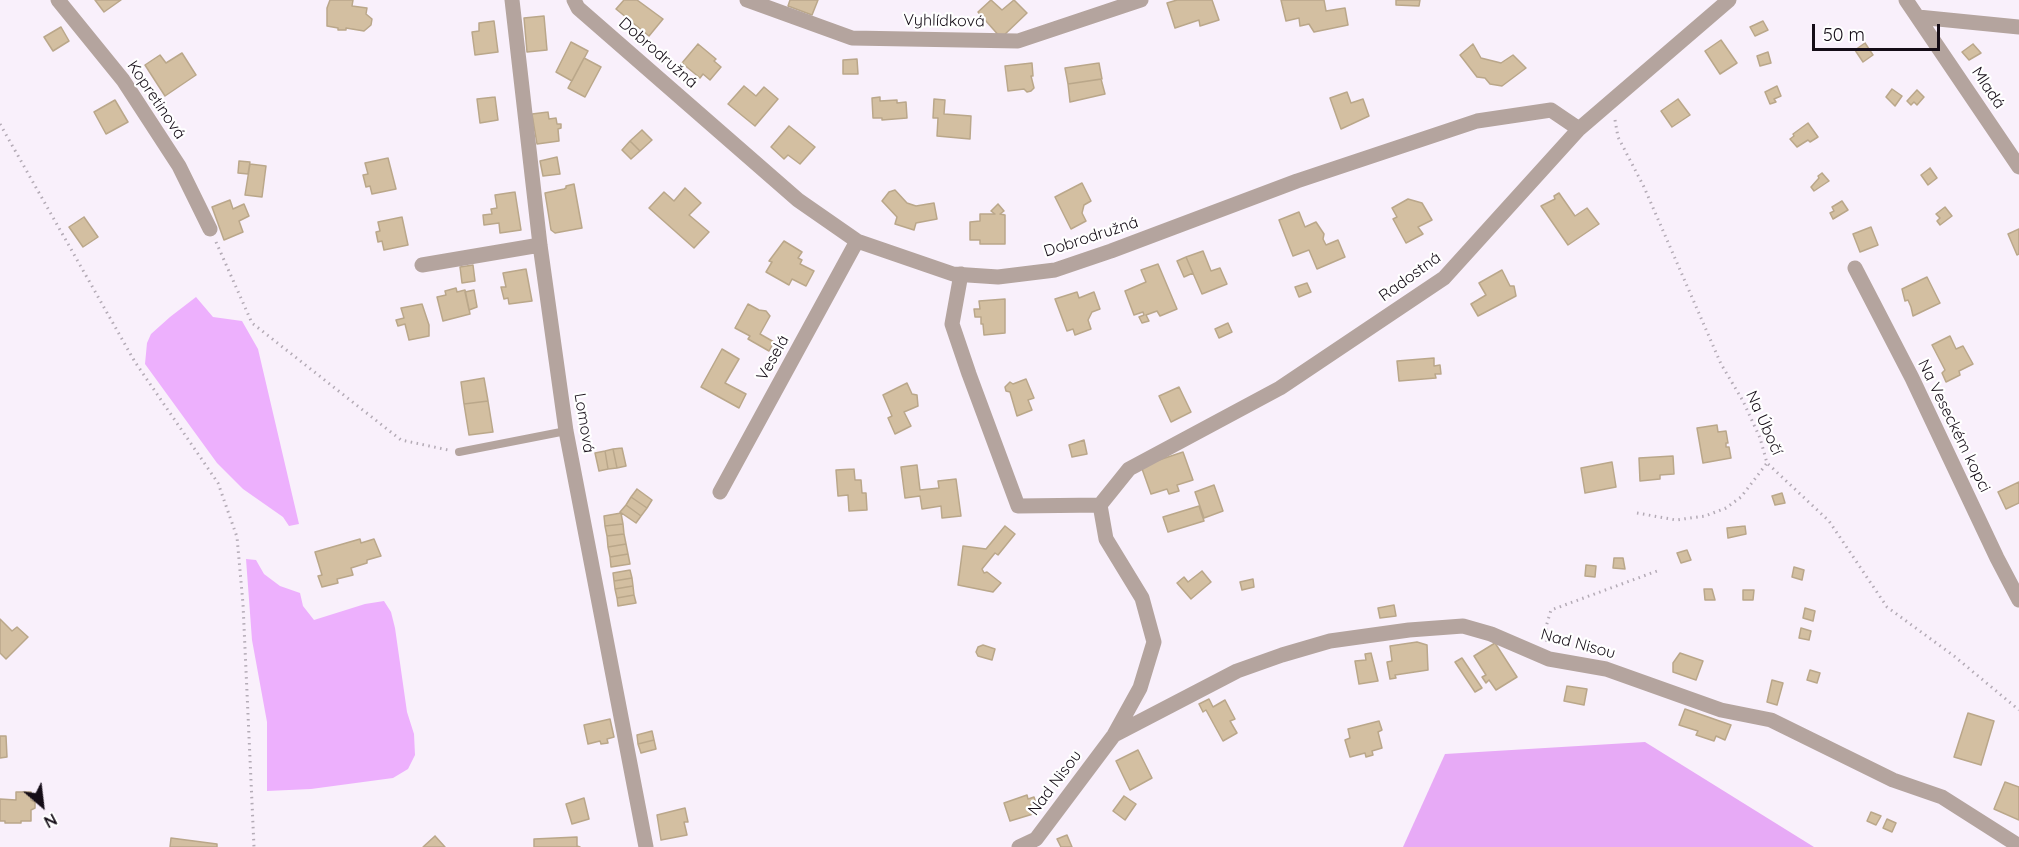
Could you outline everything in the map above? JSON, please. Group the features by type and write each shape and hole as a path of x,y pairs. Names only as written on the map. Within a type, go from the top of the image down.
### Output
{"street":[{"name":"Kopretinová","path":"58,0 123,80 179,166 210,229"},
{"name":"Lomová","path":"512,0 540,245 566,431 646,847"},
{"name":"Dobrodružná","path":"574,0 578,8 798,200 857,240 953,274 998,277 1054,270 1297,181 1477,121 1551,110 1579,129"},
{"name":"Vyhlídková","path":"747,0 852,38 1018,41 1140,0"},
{"name":"Radostná","path":"1100,505 1129,470 1280,387 1444,278 1579,129 1729,0"},
{"name":"Mladá","path":"1906,0 2019,167"},
{"path":"1918,17 2019,27"},
{"name":"Veselá","path":"720,492 857,240"},
{"path":"422,265 540,245"},
{"name":"Na Veseckém kopci","path":"1855,268 1912,378 2019,600"},
{"path":"961,274 952,324 1018,506 1100,505"},
{"name":"Nad Nisou","path":"1019,847 1035,838 1114,735 1140,688 1154,642 1142,598 1106,539 1100,505"},
{"name":"Nad Nisou","path":"1114,735 1237,671 1282,655 1330,641 1409,630 1463,626 1491,634 1549,659 1606,669 1720,710 1771,720 1893,780 1942,797 2019,846"}],"lane":[{"path":"459,452 566,431"}],"path":[{"name":"Na Úbočí","path":"1612,101 1618,137 1662,228 1721,364 1743,401 1760,438 1767,463 1829,521 1887,608 1954,656 2019,710"},
{"path":"0,124 135,362 218,483 237,537 244,616 254,847"},
{"path":"210,229 252,323 401,440 459,452"},
{"path":"1637,513 1676,519 1705,516 1726,508 1741,497 1767,463"},
{"path":"1549,659 1546,627 1551,610 1657,571"}],"shaded area":[{"path":"196,297 213,317 242,321 258,349 299,524 289,526 283,517 243,489 217,463 145,364 147,343 151,334"},
{"path":"246,559 256,560 264,574 280,586 300,593 303,606 314,620 365,604 384,601 391,612 395,628 407,712 414,734 415,755 408,769 393,778 311,789 267,791 267,722 252,640"},
{"path":"1645,742 1814,847 1403,847 1445,754"}],"building":[{"path":"95,0 121,0 104,12"},
{"path":"330,0 353,0 352,6 367,8 366,14 372,19 371,25 364,31 346,28 346,30 338,30 338,28 327,26 327,8"},
{"path":"624,0 637,0 663,19 649,36 616,9"},
{"path":"790,0 818,0 812,15 788,6"},
{"path":"991,0 1002,10 1014,0 1027,13 1001,38 978,12"},
{"path":"1177,0 1212,0 1219,20 1200,26 1199,20 1175,28 1167,3"},
{"path":"1281,0 1324,0 1326,11 1345,8 1348,25 1314,32 1309,24 1300,26 1299,18 1286,21"},
{"path":"1396,0 1420,0 1419,6 1396,5"},
{"path":"544,16 547,50 527,52 524,18"},
{"path":"494,21 498,52 475,55 472,32 479,31 479,23"},
{"path":"1763,21 1768,30 1755,36 1750,27"},
{"path":"61,27 69,41 53,51 44,37"},
{"path":"1721,40 1737,63 1720,74 1705,51"},
{"path":"571,42 588,51 572,81 556,72"},
{"path":"1865,43 1873,55 1863,62 1855,50"},
{"path":"698,44 716,59 714,61 721,67 710,80 703,74 700,78 682,63"},
{"path":"1473,44 1481,58 1501,63 1513,55 1526,68 1502,86 1490,84 1485,78 1477,77 1460,55"},
{"path":"1973,44 1981,53 1969,60 1962,52"},
{"path":"1768,52 1771,63 1760,66 1757,56"},
{"path":"182,53 196,75 165,96 145,65 160,55 166,63"},
{"path":"584,58 601,67 585,97 568,88"},
{"path":"857,59 858,74 843,74 843,60"},
{"path":"1032,63 1033,76 1031,76 1034,88 1027,92 1024,89 1008,91 1005,66"},
{"path":"1099,63 1102,79 1068,84 1065,68"},
{"path":"1101,79 1105,94 1070,102 1068,84"},
{"path":"744,86 756,96 764,87 778,99 755,126 728,104"},
{"path":"1777,86 1781,96 1774,99 1776,102 1770,104 1765,92"},
{"path":"1892,89 1902,96 1895,106 1886,97"},
{"path":"1917,90 1924,97 1917,105 1914,102 1911,105 1907,101"},
{"path":"1347,92 1351,103 1363,99 1369,116 1341,129 1330,98"},
{"path":"495,97 498,120 480,123 477,99"},
{"path":"880,97 880,101 906,102 907,118 882,120 882,118 873,118 872,98"},
{"path":"934,99 945,100 944,114 971,116 970,139 937,136 938,118 933,118"},
{"path":"1678,99 1690,115 1672,127 1661,111"},
{"path":"115,100 128,122 106,134 94,112"},
{"path":"548,112 549,119 556,118 557,124 561,124 561,128 558,129 559,141 537,144 532,114"},
{"path":"1808,123 1818,137 1797,147 1790,139"},
{"path":"789,126 815,147 800,164 788,155 784,159 771,147"},
{"path":"642,130 652,140 640,151 630,141"},
{"path":"630,141 640,151 631,159 622,150"},
{"path":"557,157 560,174 543,176 540,161"},
{"path":"388,158 396,189 372,194 370,186 366,187 363,175 368,174 365,163"},
{"path":"239,161 250,162 248,174 238,173"},
{"path":"250,164 266,166 262,197 245,195"},
{"path":"1930,168 1937,178 1928,185 1921,175"},
{"path":"1822,173 1829,181 1814,191 1811,187"},
{"path":"1082,183 1091,201 1084,205 1082,213 1086,221 1071,229 1055,197"},
{"path":"574,184 582,228 555,233 551,230 545,193 564,189"},
{"path":"685,188 701,203 689,215 709,232 694,248 649,208 664,192 674,201"},
{"path":"895,190 907,203 916,206 934,203 937,219 916,223 914,230 895,224 897,217 882,201 889,192"},
{"path":"515,192 521,230 500,233 499,223 484,225 483,215 492,214 491,209 497,208 495,195"},
{"path":"1559,193 1575,216 1587,208 1599,224 1568,245 1541,206 1555,199 1554,196"},
{"path":"1408,199 1422,203 1432,220 1418,227 1423,234 1406,243 1393,219 1397,217 1392,208"},
{"path":"230,200 233,209 244,204 249,216 239,221 243,232 224,240 212,207"},
{"path":"1842,201 1848,210 1833,219 1830,213 1834,211 1832,207"},
{"path":"998,204 1004,211 1000,214 1005,215 1005,244 980,244 980,240 970,240 970,222 980,221 980,214 995,214 991,211"},
{"path":"1945,207 1952,216 1940,225 1937,221 1940,218 1936,214"},
{"path":"1299,212 1305,227 1316,222 1324,234 1323,239 1326,245 1338,240 1345,257 1317,269 1309,250 1293,256 1279,220"},
{"path":"84,217 98,237 83,247 69,227"},
{"path":"402,217 408,245 384,250 382,241 378,242 376,232 380,231 378,222"},
{"path":"1871,227 1878,245 1860,252 1853,234"},
{"path":"2019,229 2019,254 2017,255 2008,234"},
{"path":"784,241 802,252 798,258 802,260 800,264 814,271 806,286 792,279 789,285 766,272 772,262 769,261"},
{"path":"1203,251 1211,271 1220,268 1227,284 1202,294 1186,257"},
{"path":"1186,257 1193,273 1184,277 1177,261"},
{"path":"1158,264 1177,309 1160,316 1157,311 1146,315 1149,321 1142,323 1139,317 1144,315 1143,312 1134,315 1125,291 1146,282 1141,270"},
{"path":"473,265 475,281 462,283 460,267"},
{"path":"526,269 532,301 509,304 508,298 504,299 501,287 506,287 503,273"},
{"path":"1502,270 1510,286 1514,286 1516,296 1478,316 1471,304 1486,295 1479,283"},
{"path":"1927,277 1940,303 1913,316 1902,289"},
{"path":"1307,283 1311,292 1299,297 1295,287"},
{"path":"456,288 457,292 465,290 470,314 443,321 437,297 446,295 445,291"},
{"path":"474,290 477,307 469,310 465,292"},
{"path":"1077,292 1079,298 1094,292 1100,309 1092,312 1088,320 1091,329 1075,335 1073,329 1067,331 1055,299"},
{"path":"1005,299 1005,333 984,335 981,317 975,317 974,309 980,309 979,301"},
{"path":"422,304 429,325 429,336 409,340 405,324 398,326 396,320 404,318 401,308"},
{"path":"748,304 766,311 770,316 760,334 774,342 769,351 748,339 750,336 735,328"},
{"path":"1228,323 1232,332 1219,338 1215,329"},
{"path":"1950,336 1956,349 1963,346 1973,364 1959,371 1960,375 1946,382 1942,373 1945,370 1932,345"},
{"path":"722,349 739,359 725,383 746,394 739,408 701,387"},
{"path":"1434,358 1434,366 1440,365 1441,374 1435,374 1436,378 1399,381 1397,361"},
{"path":"484,378 488,401 464,404 461,382"},
{"path":"1026,379 1034,398 1028,400 1032,410 1017,416 1010,392 1006,391 1005,387 1010,382 1013,384"},
{"path":"907,383 912,394 917,395 918,406 904,412 911,426 895,434 888,418 892,416 883,395"},
{"path":"1179,387 1191,412 1171,422 1159,396"},
{"path":"488,401 493,432 469,435 464,404"},
{"path":"1717,425 1718,432 1726,431 1728,443 1726,447 1729,447 1731,458 1703,463 1697,428"},
{"path":"1084,440 1087,454 1072,457 1069,445"},
{"path":"622,448 626,466 617,468 613,449"},
{"path":"613,449 617,468 608,469 605,451"},
{"path":"605,451 608,469 599,471 595,453"},
{"path":"1183,452 1193,480 1177,485 1179,491 1169,494 1167,489 1151,494 1141,466"},
{"path":"1673,456 1674,474 1660,475 1660,479 1640,481 1639,458"},
{"path":"1612,462 1616,487 1585,493 1581,468"},
{"path":"917,465 920,490 939,488 938,481 956,479 961,516 942,518 941,506 922,509 920,496 905,498 901,467"},
{"path":"854,469 855,480 861,480 862,493 866,493 867,510 849,511 848,495 838,496 836,470"},
{"path":"2019,482 2019,503 2006,509 1998,492"},
{"path":"1214,485 1223,511 1204,518 1195,492"},
{"path":"637,489 652,500 647,508 631,497"},
{"path":"1782,493 1785,503 1775,505 1772,496"},
{"path":"631,497 647,508 641,516 626,505"},
{"path":"626,505 641,516 636,523 620,512"},
{"path":"1199,506 1204,521 1168,532 1163,517"},
{"path":"621,513 623,524 605,526 604,516"},
{"path":"623,524 624,534 607,536 605,526"},
{"path":"1005,526 1015,534 998,555 995,553 982,569 984,573 987,572 1001,583 993,592 958,585 963,546 986,549"},
{"path":"1745,526 1746,534 1728,538 1727,528"},
{"path":"624,534 626,544 608,547 607,536"},
{"path":"360,539 361,543 374,539 381,556 351,568 353,575 337,579 338,583 322,587 318,576 322,575 315,552"},
{"path":"626,544 628,554 610,557 608,547"},
{"path":"1687,550 1691,560 1681,563 1677,553"},
{"path":"628,554 630,564 611,567 610,557"},
{"path":"1614,558 1623,558 1625,569 1613,568"},
{"path":"1586,565 1596,566 1595,577 1585,576"},
{"path":"1794,567 1804,570 1802,580 1792,577"},
{"path":"630,570 632,578 614,581 613,573"},
{"path":"1202,571 1211,582 1191,599 1177,583 1184,577 1188,582"},
{"path":"632,578 633,586 615,589 614,581"},
{"path":"1253,579 1254,587 1242,590 1240,582"},
{"path":"633,586 634,595 617,598 615,589"},
{"path":"1704,589 1712,589 1715,600 1705,600"},
{"path":"1743,590 1754,590 1753,600 1743,600"},
{"path":"634,595 636,603 618,606 617,598"},
{"path":"1394,605 1396,616 1380,618 1378,608"},
{"path":"1805,608 1815,611 1813,621 1803,618"},
{"path":"0,619 12,631 17,627 28,637 6,659 0,653"},
{"path":"1801,628 1811,631 1809,640 1799,638"},
{"path":"1417,642 1427,645 1428,670 1395,675 1396,678 1390,679 1387,662 1392,661 1390,646"},
{"path":"1495,643 1517,677 1496,690 1489,680 1486,683 1482,677 1486,675 1474,656"},
{"path":"983,645 995,649 992,660 978,656 976,652 978,647"},
{"path":"1371,653 1378,681 1359,684 1355,661 1366,660 1365,654"},
{"path":"1680,653 1703,661 1696,680 1673,672 1673,663"},
{"path":"1462,658 1482,688 1475,692 1455,662"},
{"path":"1810,670 1820,673 1817,683 1807,680"},
{"path":"1772,680 1783,683 1777,705 1767,702"},
{"path":"1567,686 1587,689 1584,705 1564,701"},
{"path":"1209,699 1213,707 1225,700 1235,719 1230,721 1237,733 1223,741 1206,710 1203,712 1199,704"},
{"path":"1685,709 1731,725 1725,740 1716,736 1714,741 1696,735 1698,731 1679,725"},
{"path":"1968,713 1994,721 1981,765 1954,757"},
{"path":"610,719 614,737 607,739 608,743 601,744 600,741 588,744 584,725"},
{"path":"1379,721 1382,730 1378,732 1382,748 1372,751 1373,755 1366,757 1365,753 1350,757 1345,740 1350,738 1348,729"},
{"path":"652,731 654,740 638,744 637,735"},
{"path":"0,736 6,736 7,757 0,758"},
{"path":"654,740 656,749 641,753 638,744"},
{"path":"1138,750 1152,778 1130,790 1116,761"},
{"path":"2005,782 2019,787 2019,820 1994,809"},
{"path":"16,792 31,792 31,800 35,802 35,808 31,810 31,821 5,823 5,821 0,821 0,799 16,800"},
{"path":"1027,795 1028,799 1034,797 1036,803 1030,805 1033,814 1010,821 1004,803"},
{"path":"1124,796 1136,804 1125,820 1113,811"},
{"path":"584,798 589,819 572,824 566,804"},
{"path":"685,808 688,822 684,822 687,835 661,840 657,815"},
{"path":"1871,812 1881,816 1876,825 1867,821"},
{"path":"1887,819 1896,823 1892,832 1883,828"},
{"path":"1067,835 1072,847 1061,847 1057,839"},
{"path":"435,836 445,847 423,847"},
{"path":"577,837 577,846 580,847 534,847 534,839"},
{"path":"171,838 217,844 217,847 170,847"}]}
